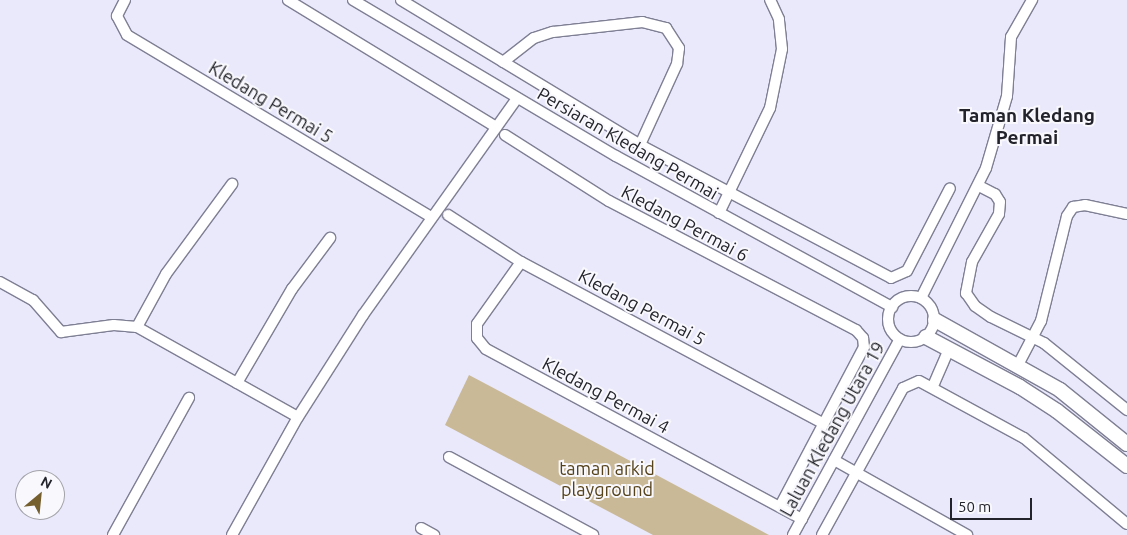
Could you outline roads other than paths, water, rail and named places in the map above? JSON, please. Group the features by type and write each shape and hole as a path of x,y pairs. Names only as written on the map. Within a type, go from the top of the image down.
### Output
{"main road":[{"path":"935,320 1060,390 1127,444"},
{"path":"926,337 1057,411 1127,466"}],"street":[{"name":"Kledang Permai 5","path":"125,0 117,16 127,35 431,217"},
{"path":"288,0 496,128"},
{"name":"Persiaran Kledang Permai","path":"353,0 517,98 719,213 892,307"},
{"path":"400,0 640,145 891,278 906,271 950,188"},
{"path":"719,213 770,108 782,49 779,19 770,0"},
{"path":"921,298 979,186 1002,120 1011,38 1032,0"},
{"path":"504,62 534,38 553,32 642,22 666,28 679,48 677,64 640,145"},
{"path":"232,535 298,417 431,217 517,98"},
{"name":"Kledang Permai 6","path":"505,135 609,201 856,330 863,338 864,347 823,423"},
{"path":"137,328 166,274 232,184"},
{"path":"979,186 995,194 1000,202 998,214 972,262 966,293 975,306 991,317 1034,336 1127,410"},
{"path":"1018,365 1034,336 1049,294 1067,216 1073,207 1085,204 1127,214"},
{"name":"Kledang Permai 5","path":"448,215 521,262 823,423"},
{"path":"237,383 292,289 330,238"},
{"name":"Kledang Permai 4","path":"521,262 477,324 477,338 486,349 802,519"},
{"path":"0,282 33,300 61,332 114,325 137,328 298,417"},
{"path":"908,297 921,298 931,307 935,320 926,337 913,342 900,340 889,325 892,307 908,297"},
{"name":"Laluan Kledang Utara 19","path":"794,535 900,340"},
{"path":"933,386 949,349"},
{"path":"822,535 903,388 919,381 933,386 970,410 1024,438 1127,524"},
{"path":"113,535 189,398"},
{"path":"780,506 823,423"},
{"path":"449,457 592,535"},
{"path":"834,460 967,535"},
{"path":"421,528 434,535"}],"district":[{"name":"Taman Kledang Permai","path":"1027,127"}],"park label":[{"name":"taman arkid playground","path":"607,479"}]}
